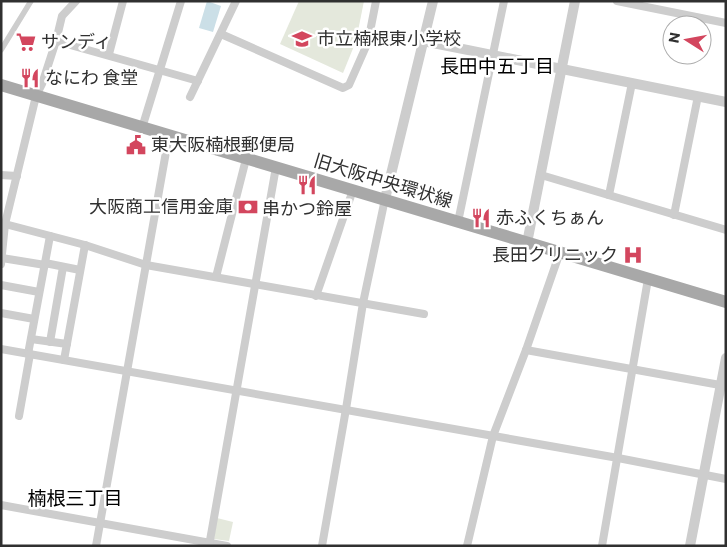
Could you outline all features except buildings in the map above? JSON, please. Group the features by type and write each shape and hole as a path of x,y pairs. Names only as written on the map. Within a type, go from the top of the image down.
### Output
{"main road":[{"name":"旧大阪中央環状線","path":"1,85 726,302"}],"street":[{"path":"1,50 31,1"},
{"path":"1,264 4,227 36,96 56,41 62,16 76,1"},
{"path":"108,54 123,1"},
{"path":"142,128 181,1"},
{"path":"190,97 222,34 236,1"},
{"path":"222,34 343,88 349,86 368,42 376,1"},
{"path":"322,546 363,303 385,199 433,1"},
{"path":"458,222 504,1"},
{"path":"527,242 575,1"},
{"path":"617,1 726,23"},
{"path":"56,41 108,54 198,81"},
{"path":"423,42 726,102"},
{"path":"609,195 632,83"},
{"path":"674,215 698,96"},
{"path":"96,546 169,135"},
{"path":"216,278 246,158"},
{"path":"209,544 276,167"},
{"path":"1,175 17,176"},
{"path":"541,175 726,230"},
{"path":"316,296 353,190"},
{"path":"4,227 85,245 146,264 424,314"},
{"path":"19,416 34,319 50,236"},
{"path":"64,360 85,245"},
{"path":"467,546 493,436 526,350 560,252"},
{"path":"2,258 80,270"},
{"path":"50,342 63,267"},
{"path":"602,546 648,279"},
{"path":"1,285 40,292"},
{"path":"1,312 34,319"},
{"path":"31,339 67,344"},
{"path":"1,349 346,409 726,479"},
{"path":"526,350 720,385"},
{"path":"690,546 726,358"},
{"path":"1,505 228,546"}],"shaded area":[{"path":"207,1 221,6 213,32 199,28"},
{"path":"299,1 364,1 356,41 343,73 280,44"},
{"path":"217,518 233,522 229,541 214,539"}],"place":[{"name":"市立楠根東小学校","path":"302,39"},
{"name":"サンディ","path":"26,42"},
{"name":"なにわ 食堂","path":"30,78"},
{"name":"東大阪楠根郵便局","path":"136,145"},
{"name":"串かつ鈴屋","path":"307,185"},
{"name":"大阪商工信用金庫","path":"248,207"},
{"name":"赤ふくちぁん","path":"481,218"},
{"name":"長田クリニック","path":"633,255"}],"district":[{"name":"長田中五丁目","path":"497,66"},
{"name":"楠根三丁目","path":"75,498"}]}
